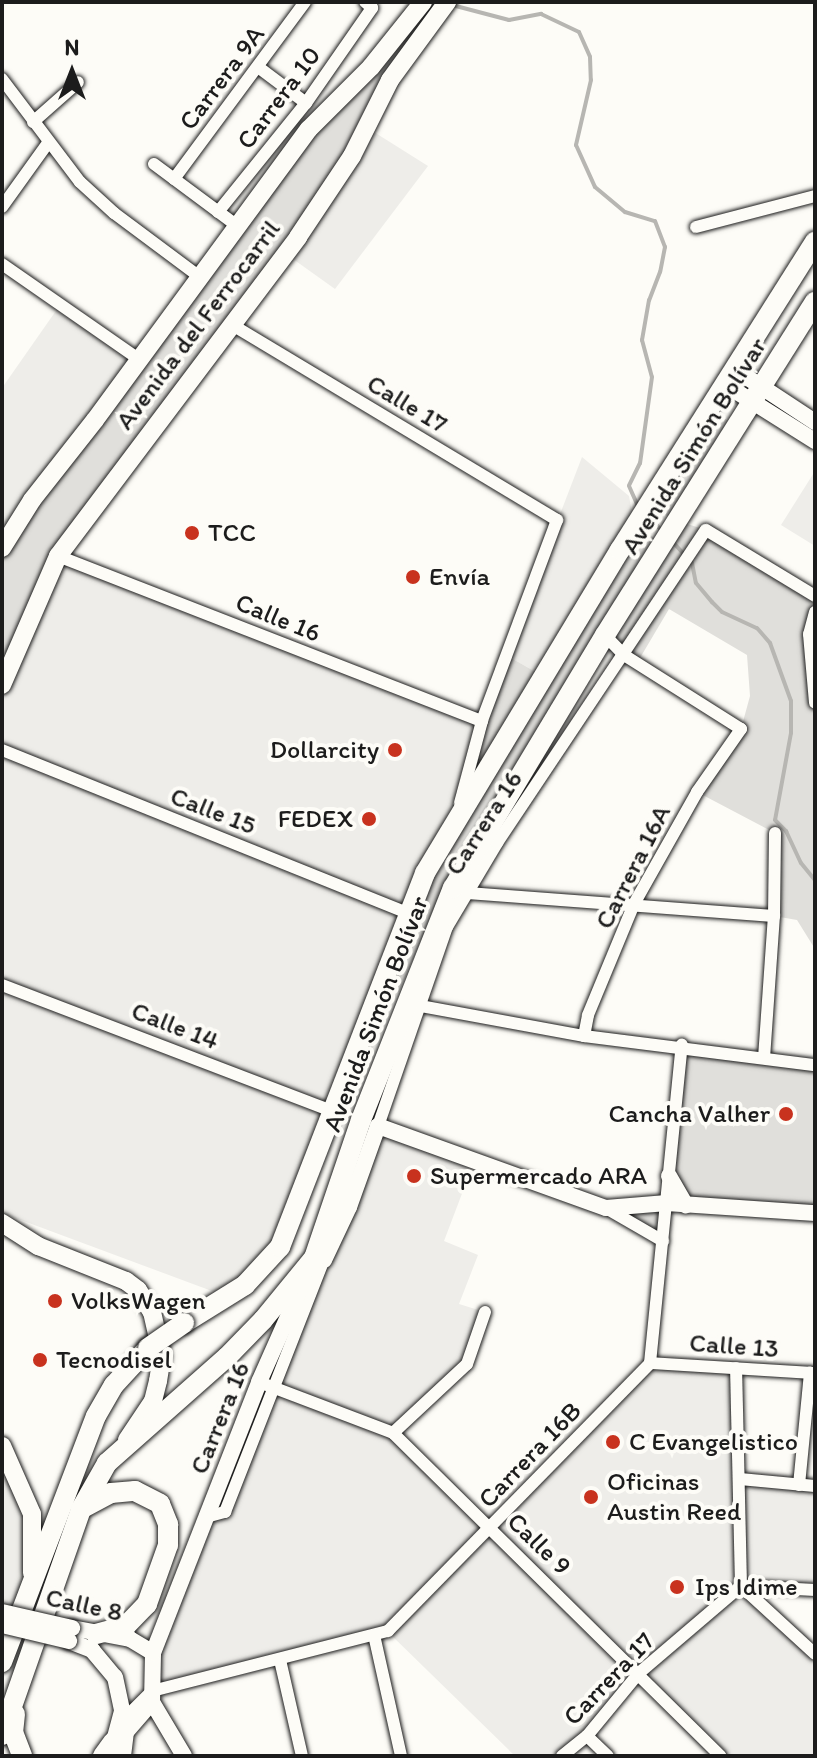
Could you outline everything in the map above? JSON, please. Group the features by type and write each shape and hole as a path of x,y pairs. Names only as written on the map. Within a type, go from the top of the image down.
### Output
{"main road":[{"name":"Avenida del Ferrocarril","path":"2,685 58,556 148,433 234,326 352,156 390,80 447,2"},
{"name":"Avenida del Ferrocarril","path":"2,548 32,500 140,360 309,129 371,67 422,4"},
{"name":"Avenida Simón Bolívar","path":"2,1662 96,1416 114,1385 148,1348 245,1285 271,1260 287,1233 408,913 456,818 815,242"},
{"name":"Avenida Simón Bolívar","path":"2,1735 81,1509 107,1463 227,1357 319,1259 414,1005 453,888 605,635 815,302"},
{"path":"2,1223 38,1246 126,1281 138,1290 152,1312 162,1356 158,1381 153,1401 123,1446"},
{"path":"2,1446 32,1514 30,1586"},
{"path":"81,1509 111,1493 135,1491 160,1504 168,1524 168,1545 147,1604 126,1626 96,1634"},
{"path":"22,1756 13,1732 26,1665"}],"street":[{"name":"Carrera 9A","path":"174,179 305,2"},
{"name":"Carrera 10","path":"218,212 306,103 368,5"},
{"path":"258,67 306,103"},
{"path":"2,79 80,182 114,213 200,277"},
{"path":"33,122 78,82"},
{"path":"2,207 48,143"},
{"path":"154,164 236,225"},
{"path":"696,227 815,196"},
{"path":"2,264 140,360"},
{"name":"Calle 17","path":"234,326 557,520 482,721"},
{"path":"731,378 815,422"},
{"path":"758,394 815,441"},
{"name":"Carrera 16","path":"152,1696 153,1653 206,1517 319,1259 349,1207 378,1126 414,1005 447,927 467,893 706,530 815,596"},
{"name":"Calle 16","path":"58,556 482,721"},
{"path":"815,612 809,634 815,703"},
{"path":"605,635 624,655"},
{"name":"Carrera 16A","path":"584,1036 588,1015 634,904 697,792 741,729 624,655"},
{"path":"456,818 482,721"},
{"name":"Calle 15","path":"2,750 408,913"},
{"path":"764,1058 774,916 775,833"},
{"path":"467,893 774,916"},
{"name":"Calle 14","path":"2,985 332,1111"},
{"path":"414,1005 584,1036 682,1045 815,1065"},
{"path":"650,1363 682,1045"},
{"path":"378,1126 606,1208 663,1241"},
{"path":"669,1176 686,1205"},
{"path":"606,1208 667,1203 815,1213"},
{"path":"393,1433 467,1364 485,1312"},
{"name":"Calle 13","path":"650,1363 813,1373"},
{"name":"Carrera 16B","path":"152,1696 388,1631 650,1363"},
{"path":"736,1368 741,1586 815,1654"},
{"path":"799,1485 813,1373"},
{"name":"Calle 9","path":"266,1384 393,1433 720,1756"},
{"path":"740,1479 815,1486"},
{"path":"741,1586 815,1590"},
{"name":"Carrera 17","path":"562,1756 587,1736 639,1673 741,1586"},
{"name":"Calle 8","path":"2,1612 70,1634"},
{"name":"Calle 8","path":"2,1625 130,1639 153,1653"},
{"path":"70,1634 109,1666 119,1688 116,1744"},
{"path":"374,1635 401,1756"},
{"path":"280,1660 302,1756"},
{"path":"116,1744 152,1696 184,1756"},
{"path":"116,1744 149,1725 172,1732"},
{"path":"587,1736 608,1756"}],"shaded area":[{"path":"410,32 415,34 366,127 58,556 2,685 2,548 236,225 371,67 393,55"},
{"path":"366,127 428,166 335,289 286,254"},
{"path":"60,305 140,360 2,548 2,388"},
{"path":"715,412 731,423 671,519 655,507"},
{"path":"582,457 629,496 632,512 543,676 506,655"},
{"path":"815,471 815,546 781,525"},
{"path":"678,521 706,530 815,596 815,949 797,920 774,916 775,833 697,792 741,729 750,696 747,655 669,609 637,663 605,635"},
{"path":"641,528 657,540 429,921 399,992 388,987 434,878"},
{"path":"58,556 482,721 456,818 287,1233 228,1297 2,1213 2,685"},
{"path":"506,655 543,676 456,818"},
{"path":"682,1045 815,1065 815,1213 667,1204 663,1241 606,1208 667,1203"},
{"path":"378,1126 474,1162 444,1241 478,1255 459,1304 485,1312 467,1364 393,1433 490,1527 650,1363 736,1368 740,1479 815,1486 815,1590 743,1586 815,1654 815,1756 720,1756 639,1674 562,1756 515,1756 387,1631 152,1691 153,1653 206,1517 225,1511"},
{"path":"2,1446 34,1545 19,1616 2,1612"}],"waterway":[{"path":"452,5 509,20 541,14 579,32 590,57 591,80 576,145 595,187 625,212 655,221 665,247 660,272 649,300 642,340 652,377 640,463 629,486 638,506"},
{"path":"650,518 663,532"},
{"path":"672,541 692,563 696,583 712,602 722,612 757,628 770,643 791,701 791,733 775,820 786,831 801,863 815,880"},
{"path":"815,913 815,924"}],"place":[{"name":"TCC","path":"192,533"},
{"name":"Envía","path":"413,577"},
{"name":"Dollarcity","path":"395,750"},
{"name":"FEDEX","path":"369,819"},
{"name":"Cancha Valher","path":"786,1114"},
{"name":"Supermercado ARA","path":"414,1176"},
{"name":"VolksWagen","path":"55,1301"},
{"name":"Tecnodisel","path":"40,1360"},
{"name":"C Evangelistico","path":"613,1442"},
{"name":"Oficinas Austin Reed","path":"591,1497"},
{"name":"Ips Idime","path":"677,1587"}]}
